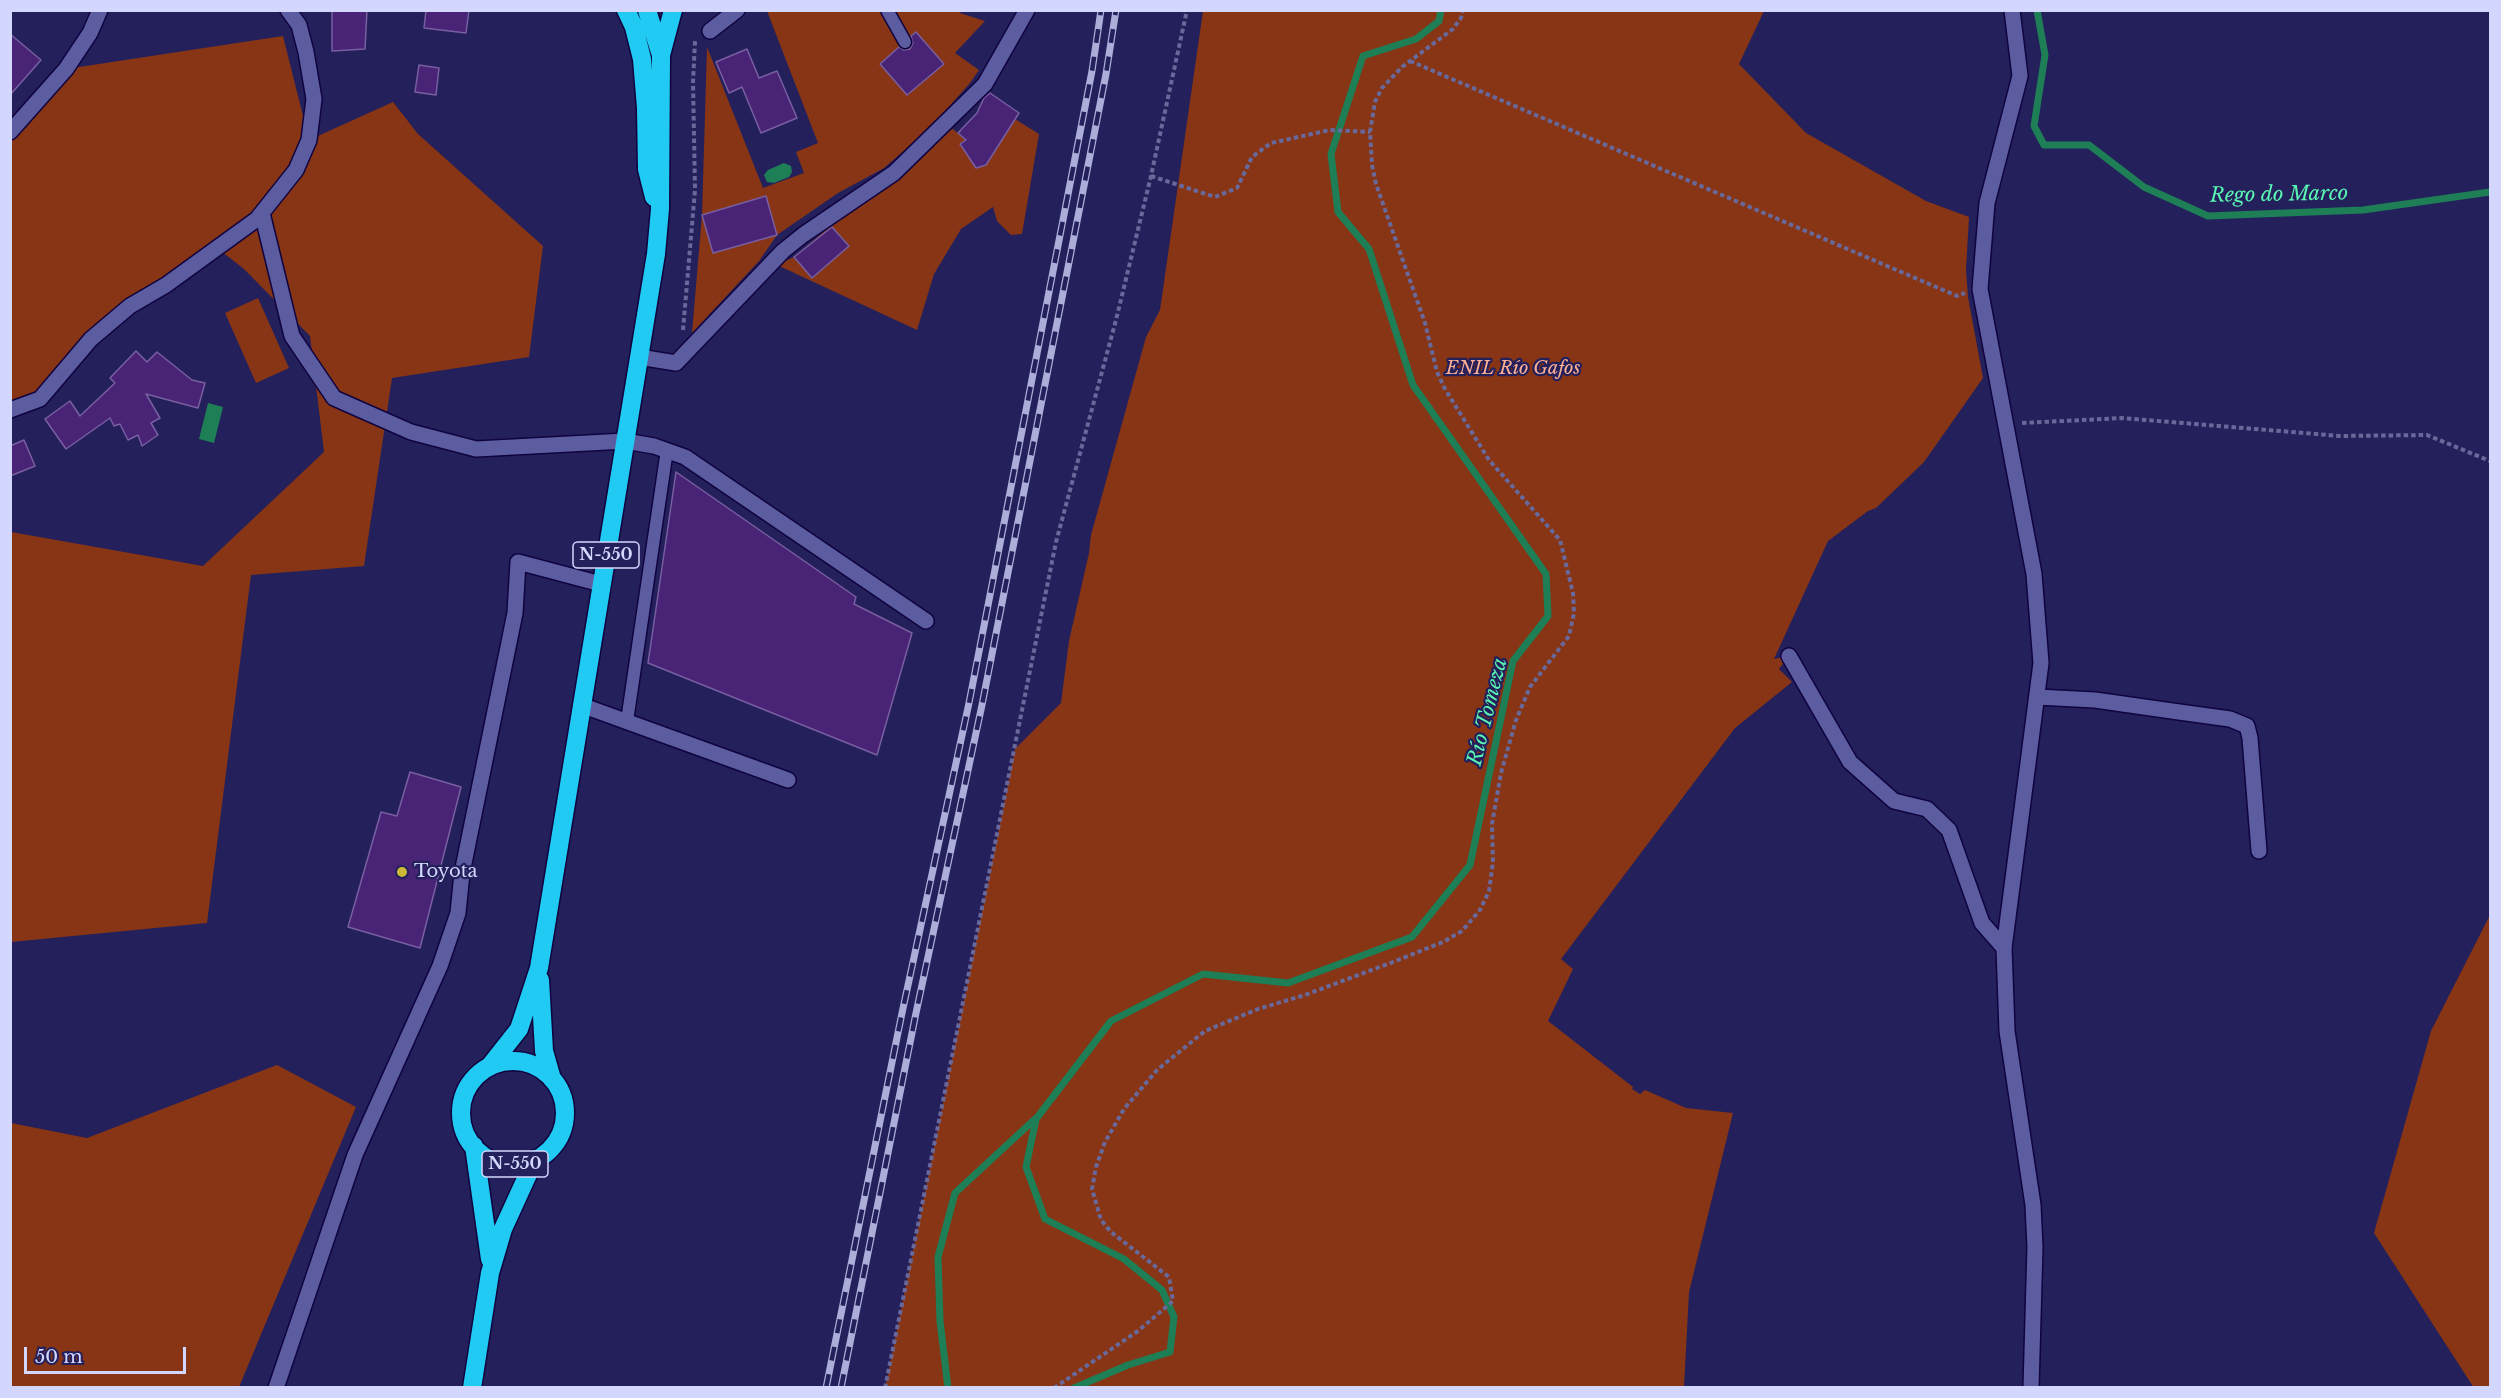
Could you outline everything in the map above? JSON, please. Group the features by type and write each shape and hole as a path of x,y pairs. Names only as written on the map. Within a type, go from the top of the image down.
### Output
{"highway":[{"path":"626,10 634,27 642,59 647,169 651,192 660,209"},
{"name":"N-550","path":"647,10 661,55"},
{"name":"N-550","path":"539,968 544,1051 552,1079 562,1098 564,1119 554,1143 535,1159 518,1164 505,1164 487,1158 474,1146 463,1128 461,1108 464,1094 474,1078 489,1067 519,1029 539,968 655,266 660,209 661,55 673,10"},
{"path":"489,1067 497,1063 522,1062 541,1069 552,1079"},
{"name":"N-550","path":"474,1146 489,1240 490,1273"},
{"name":"N-550","path":"472,1388 490,1273 503,1229 535,1159"}],"street":[{"path":"10,132 66,69 90,33 100,10"},
{"path":"10,410 40,399 91,339 130,306 166,285 257,219 296,170 309,140 314,99 299,26 288,10"},
{"path":"705,31 737,10"},
{"path":"639,357 676,363 783,251 894,172 985,84 1027,10"},
{"path":"2012,10 2020,76 1987,203 1980,289 2034,574 2041,663 2004,948 2007,1031 2033,1205 2035,1246 2031,1388"},
{"path":"262,213 292,336 334,398 411,432 476,449 625,441 667,450 685,457 926,621"},
{"path":"276,1388 355,1155 440,966 458,913 462,873 515,614 518,562 601,584"},
{"path":"1789,656 1850,762 1894,801 1927,809 1949,830 1982,923 2004,948"},
{"path":"2037,697 2095,700 2230,719 2247,726 2250,738 2259,851"},
{"path":"581,705 788,780"}],"lane":[{"path":"887,10 904,42"},
{"path":"627,721 667,450"}],"path":[{"path":"885,1388 1056,542 1116,320 1151,176 1187,10"},
{"path":"1054,1388 1138,1331 1173,1301 1169,1277 1111,1232 1101,1220 1092,1189 1096,1167 1105,1142 1124,1109 1157,1070 1205,1031 1393,962 1443,942 1462,931 1480,910 1489,891 1493,862 1492,824 1501,773 1516,720 1530,687 1569,636 1574,613 1571,578 1560,540 1489,460 1455,408 1437,372 1425,323 1376,184 1372,165 1370,132 1375,102 1382,88 1410,61 1453,29 1461,18 1463,10"},
{"path":"684,354 682,337 694,190 694,42 705,31"},
{"path":"1410,61 1957,296 1980,289"},
{"path":"1151,176 1215,197 1237,188 1252,157 1271,143 1332,130 1370,132"},
{"path":"2004,424 2122,418 2340,436 2427,435 2490,461"}],"green space":[{"path":"961,10 960,13 985,21 955,53 979,70 930,128 884,168 838,193 777,235 765,196 702,215 707,47 763,188 804,173 796,152 818,143 767,11"},
{"name":"ENIL Río Gafos","path":"1203,11 1764,11 1739,64 1806,133 1926,201 1969,217 1966,270 1968,297 1983,378 1924,462 1876,508 1868,511 1828,541 1774,659 1789,656 1779,669 1792,682 1735,728 1561,959 1573,969 1548,1021 1640,1094 1645,1090 1686,1108 1733,1113 1689,1292 1684,1387 885,1388 1015,749 1061,703 1069,641 1091,535 1146,337 1160,310"},
{"path":"283,36 309,140 393,102 418,134 543,246 529,357 392,378 364,566 251,575 207,923 11,942 11,532 203,566 324,452 310,336 244,269 217,248 130,306 40,399 11,410 11,132 66,69"},
{"path":"1015,119 1039,134 1022,234 1011,235 997,221 993,207 961,229 934,274 917,330 777,265 794,257 949,126 966,140 960,145 976,167 986,165"},
{"path":"702,215 713,253 777,235 759,261 692,333"},
{"path":"258,298 289,368 256,383 225,313"},
{"path":"2490,915 2490,1387 2474,1388 2374,1233 2431,1031"},
{"path":"277,1065 356,1107 239,1387 11,1387 11,1123 87,1138"}],"shaded area":[{"path":"784,163 791,166 792,172 789,177 774,183 767,182 764,175 768,170"},
{"path":"208,403 223,407 214,443 199,439"}],"building":[{"path":"332,10 367,10 365,49 332,51"},
{"path":"426,10 469,10 466,33 424,28"},
{"path":"916,32 944,64 907,95 880,64 899,47 904,50 910,49 913,43 911,36"},
{"path":"10,34 41,60 10,95"},
{"path":"747,49 759,78 777,71 797,118 761,133 742,87 729,93 716,62"},
{"path":"419,65 439,68 436,95 415,92"},
{"path":"990,93 1019,113 986,165 976,168 960,144 966,140 958,133 977,113 984,98"},
{"path":"766,196 777,235 713,253 702,215"},
{"path":"832,227 849,246 812,278 794,257"},
{"path":"136,351 147,362 157,352 192,380 205,383 198,408 146,394 160,418 151,423 158,435 142,446 138,435 128,440 120,424 114,426 110,418 66,449 45,419 70,401 80,416 115,383 110,378"},
{"path":"24,440 35,466 10,476 10,446"},
{"path":"676,472 856,597 854,604 912,633 877,755 648,663"},
{"name":"Toyota","path":"410,772 461,787 420,948 348,927 381,812 397,816"}],"waterway":[{"name":"Río Tomeza","path":"1074,1388 1128,1365 1170,1352 1174,1317 1162,1290 1124,1259 1045,1219 1026,1167 1036,1119 1111,1021 1203,974 1288,983 1412,937 1470,865 1513,661 1548,616 1546,574 1413,385 1369,249 1338,212 1331,154 1363,56 1416,39 1439,21 1441,10"},
{"name":"Rego do Marco","path":"2037,10 2045,55 2034,126 2044,145 2089,145 2144,187 2208,216 2363,210 2490,192"},
{"name":"Río Tomeza","path":"948,1388 940,1321 938,1257 955,1193 1035,1119"}],"railway":[{"path":"826,1388 902,1013 969,703 1092,71 1101,10"},
{"path":"841,1388 916,1013 982,705 1106,74 1116,10"}],"place":[{"name":"Toyota","path":"402,872"}]}
